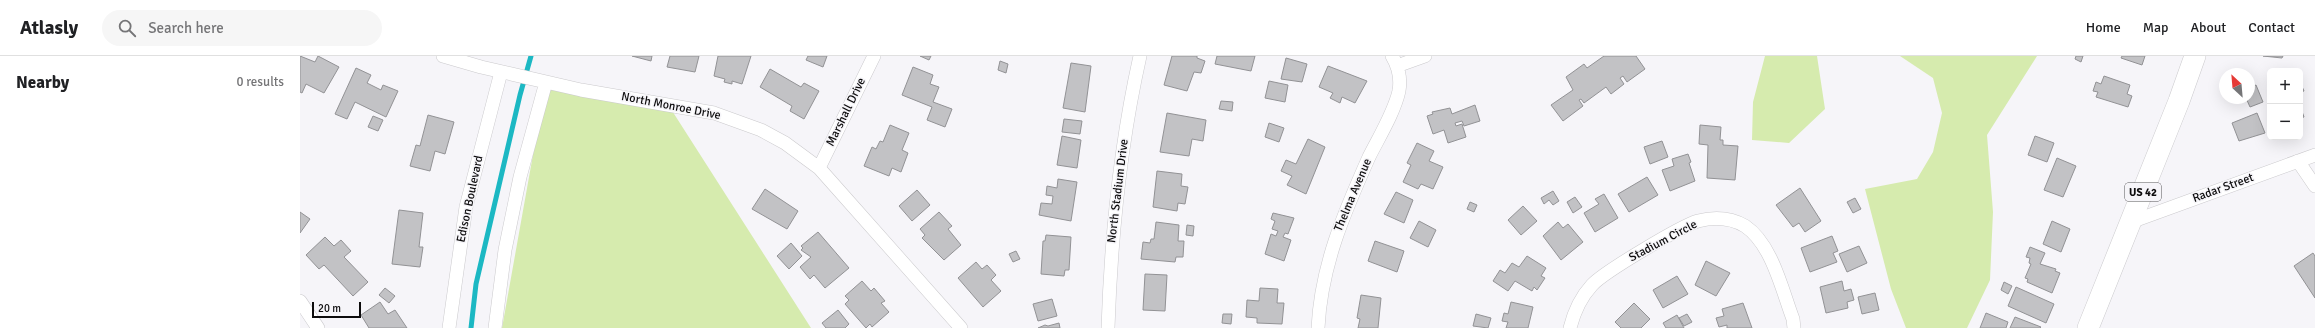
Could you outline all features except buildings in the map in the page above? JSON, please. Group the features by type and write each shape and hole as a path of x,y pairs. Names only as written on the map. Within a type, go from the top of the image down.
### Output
{"main road":[{"name":"US 42","path":"2088,328 2131,222 2195,56"}],"street":[{"name":"North Monroe Drive","path":"442,56 542,81 720,115 744,122 785,143 819,168 961,328"},
{"name":"Marshall Drive","path":"819,168 874,56"},
{"name":"North Stadium Drive","path":"1108,328 1110,257 1116,200 1127,123 1140,56"},
{"path":"1394,61 1425,56"},
{"name":"Thelma Avenue","path":"1318,328 1321,294 1334,240 1345,210 1397,97 1400,82 1394,61"},
{"name":"Edison Boulevard","path":"449,328 466,207 504,72"},
{"path":"495,328 505,250 542,81"},
{"name":"Radar Street","path":"2131,222 2315,155"},
{"path":"2298,161 2315,186"},
{"name":"Stadium Circle","path":"1570,328 1573,316 1581,299 1605,273 1690,225 1715,218 1731,220 1744,226 1757,235 1766,248 1793,319 1794,328"},
{"path":"300,301 318,328"}],"green space":[{"path":"1765,56 1817,56 1825,109 1789,143 1752,140 1753,102"},
{"path":"1900,56 2037,56 1987,135 1993,212 1990,280 1967,328 1906,328 1891,289 1865,189 1917,179 1933,152 1942,113 1933,78"},
{"path":"546,82 669,106 811,328 502,328"}],"waterway":[{"path":"471,328 476,284 520,95 531,56"}]}
